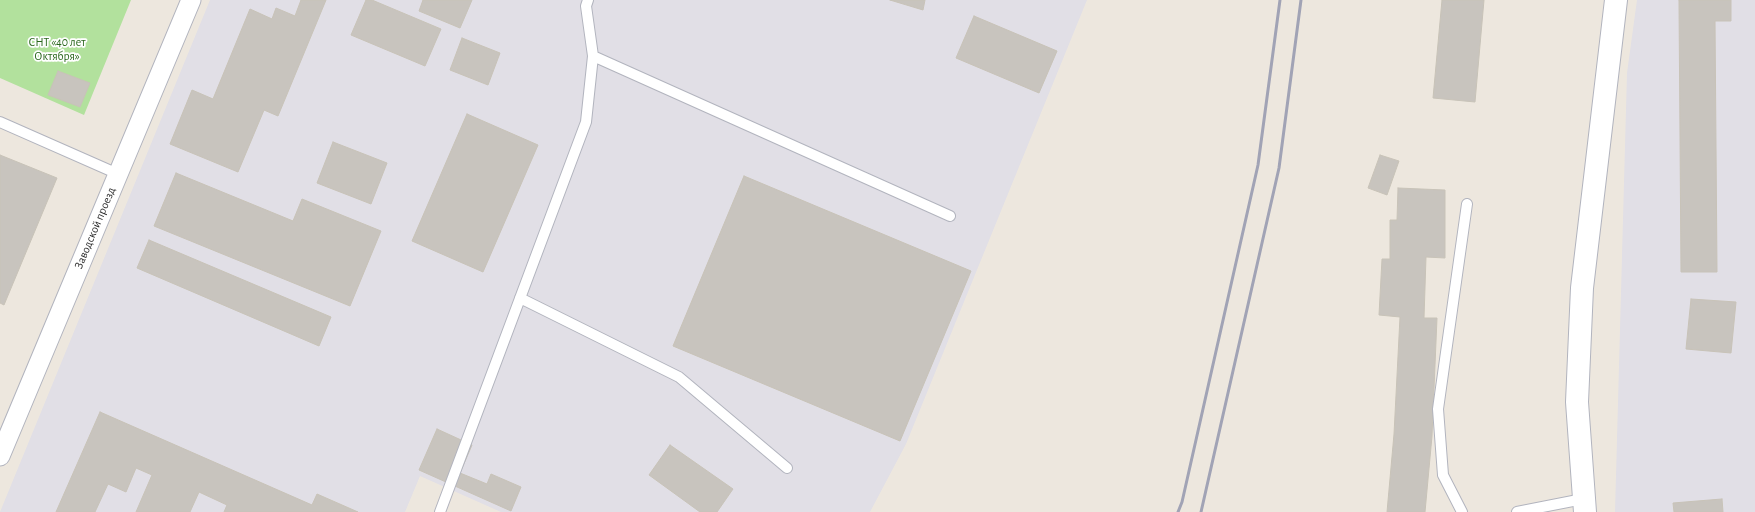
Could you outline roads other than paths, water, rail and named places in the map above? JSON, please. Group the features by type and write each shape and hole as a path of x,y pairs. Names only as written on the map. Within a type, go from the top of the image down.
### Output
{"street":[{"name":"Заводской проезд","path":"0,456 191,0"},
{"path":"1584,506 1577,402 1582,288 1616,0"}],"lane":[{"path":"440,512 586,122 593,56 586,6 588,0"},
{"path":"593,56 950,216"},
{"path":"0,122 118,174"},
{"path":"1462,512 1443,475 1438,409 1467,204"},
{"path":"520,298 679,377 787,468"},
{"path":"1517,512 1584,506"}],"railway":[{"path":"1178,512 1182,502 1258,165 1280,0"},
{"path":"1201,512 1279,168 1301,0"}],"park label":[{"name":"СНТ «40 лет Октября»","path":"57,49"}]}
